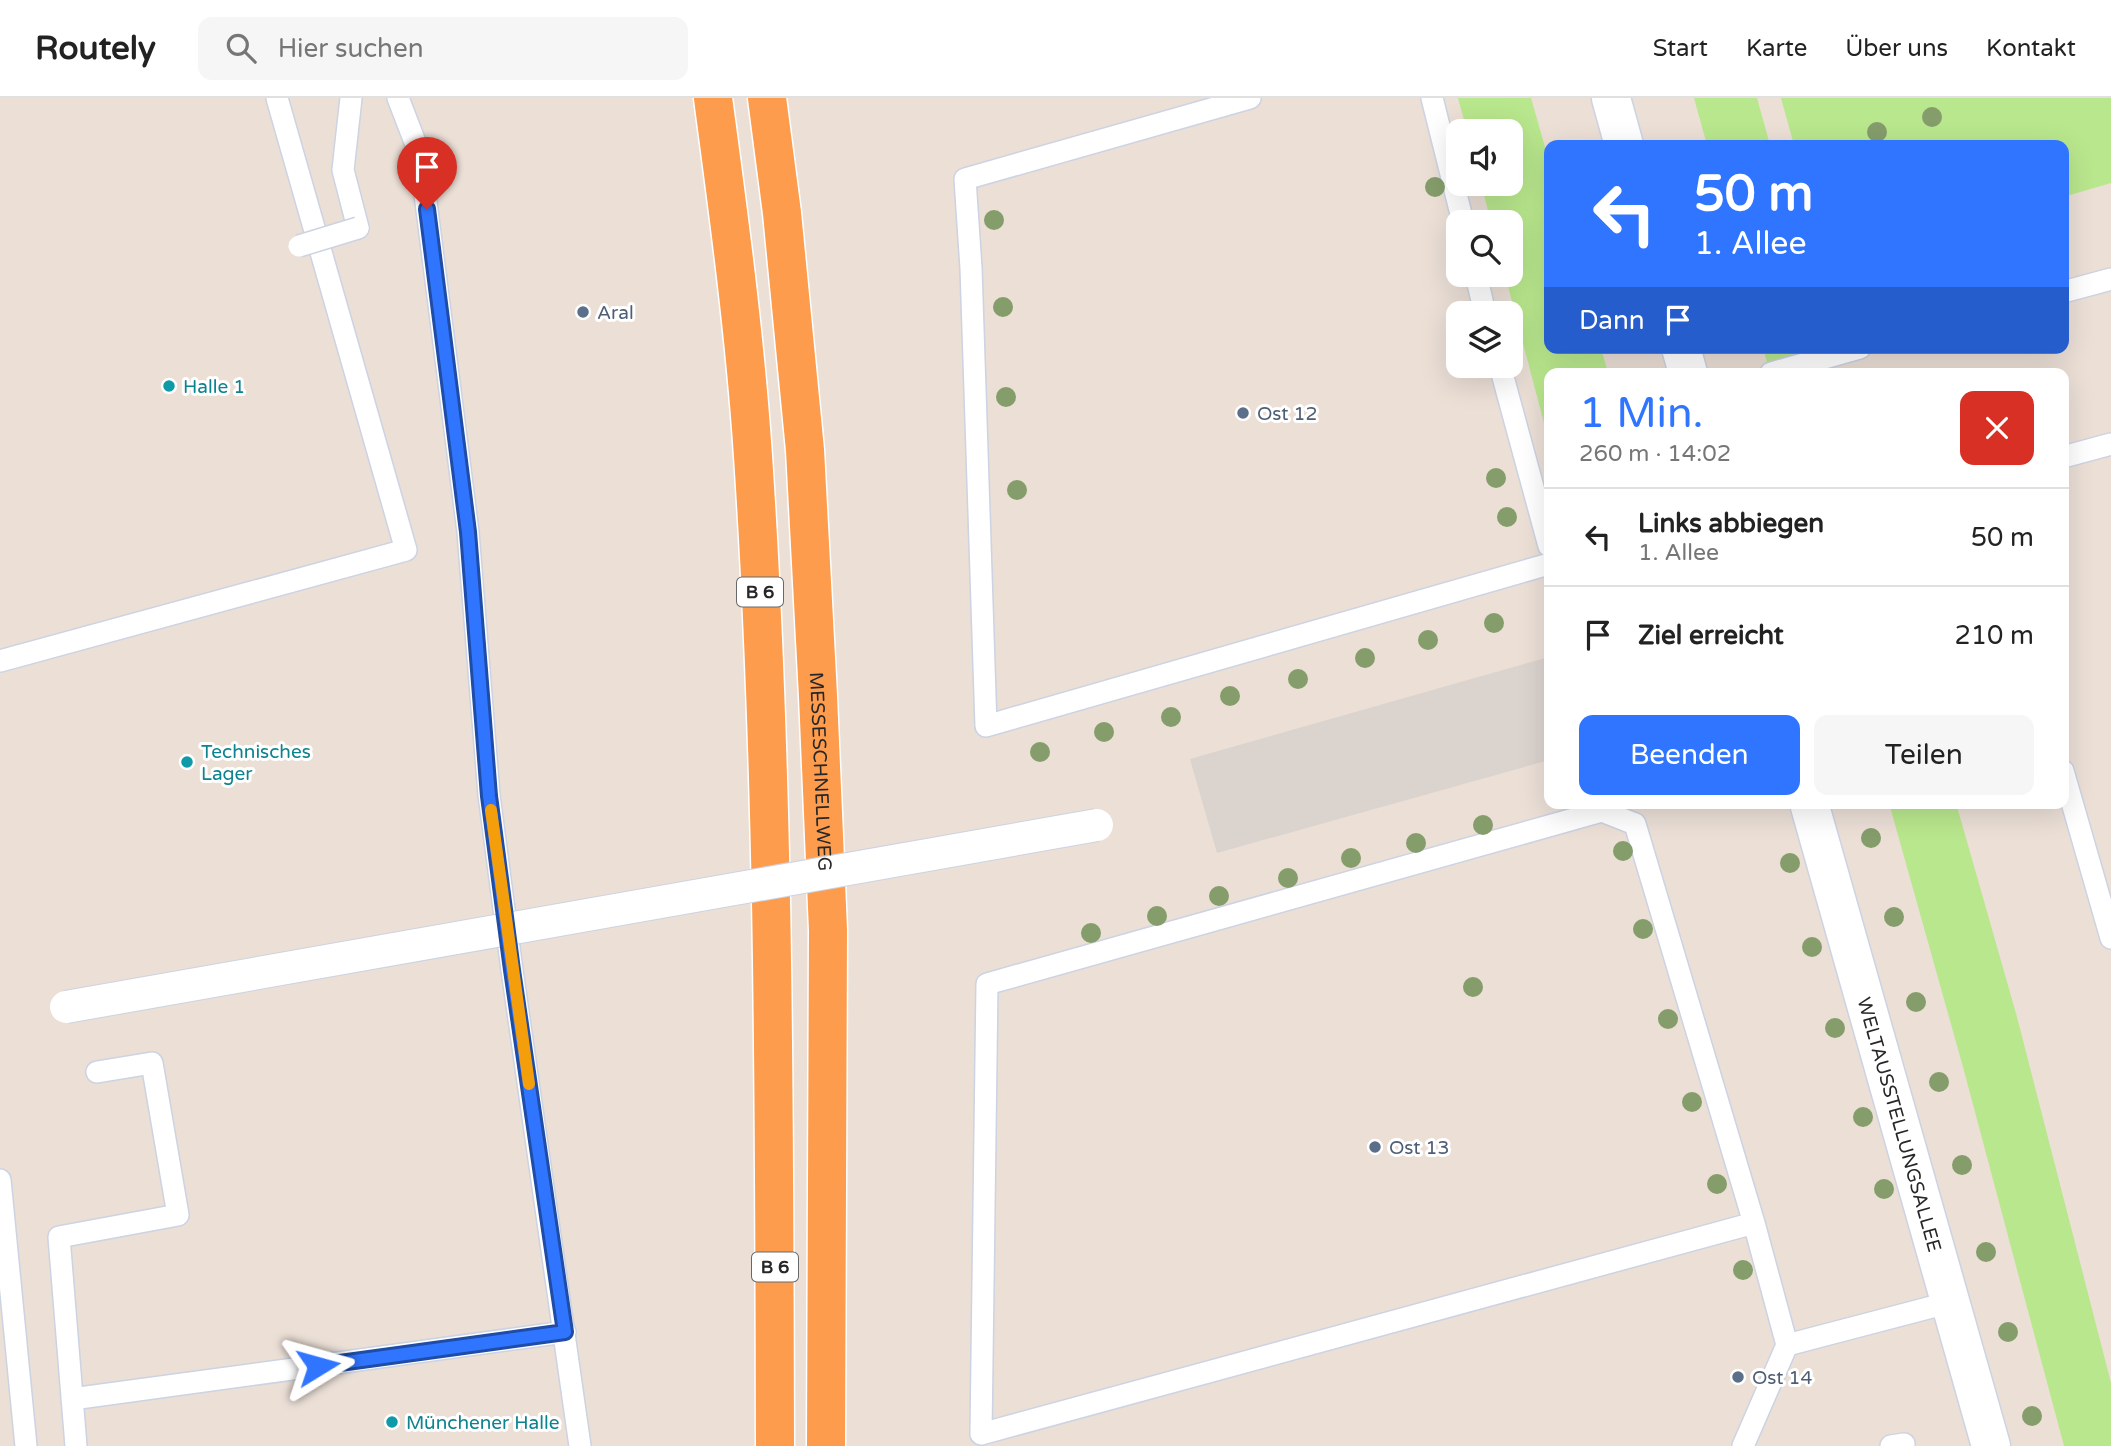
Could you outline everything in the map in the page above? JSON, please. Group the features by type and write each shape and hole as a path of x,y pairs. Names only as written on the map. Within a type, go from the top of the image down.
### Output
{"highway":[{"name":"B 6","path":"713,98 729,216 751,438 766,696 774,1088 775,1446"},
{"name":"MESSESCHNELLWEG","path":"767,98 782,213 804,450 820,737 828,930 826,1446"}],"main road":[{"path":"1611,98 1623,140"},
{"name":"WELTAUSSTELLUNGSALLEE","path":"1811,809 1991,1446"}],"street":[{"path":"66,1007 1097,825"}],"lane":[{"path":"0,661 406,550 277,98"},
{"path":"299,246 358,228 343,170 351,98"},
{"path":"398,98 420,155 468,532 489,796 580,1446"},
{"path":"1250,98 965,178 972,281 986,726 1544,565"},
{"path":"1432,98 1460,210"},
{"path":"2069,290 2111,279"},
{"path":"1789,368 1839,354"},
{"path":"1503,378 1544,528"},
{"path":"2069,455 2111,444"},
{"path":"2069,792 2111,938"},
{"path":"1743,1446 1787,1345 1754,1223 1635,824 1602,811 1588,814 987,984 982,1440 1754,1223"},
{"path":"76,1446 59,1237 178,1215 152,1063 97,1072"},
{"path":"0,1180 26,1446"},
{"path":"1787,1345 1951,1302"},
{"path":"72,1399 565,1332"}],"green space":[{"path":"1458,98 1531,98 1544,144 1544,354 1603,354 1607,368 1544,368 1544,423 1523,343 1523,301 1512,301 1508,287 1523,287 1523,210 1488,210 1484,196 1523,196 1523,119 1464,119"},
{"path":"1694,98 1757,98 1769,140 1706,140"},
{"path":"1781,98 2111,98 2111,183 2069,195 2069,140 1793,140"},
{"path":"1765,354 1829,354 1833,368 1769,368"},
{"path":"1891,809 1958,809 2017,1017 2111,1383 2111,1446 2064,1446"}],"shaded area":[{"path":"1544,658 1544,761 1217,853 1190,759"}],"slow traffic":[{"path":"491,810 529,1084"}],"place":[{"name":"Aral","path":"583,312"},
{"name":"Halle 1","path":"169,386"},
{"name":"Ost 12","path":"1243,413"},
{"name":"Technisches Lager","path":"187,762"},
{"name":"Ost 13","path":"1375,1147"},
{"name":"Ost 14","path":"1738,1377"},
{"name":"Münchener Halle","path":"392,1422"}],"route":[{"path":"318,1366 565,1332 489,796 468,532 427,209"}]}
